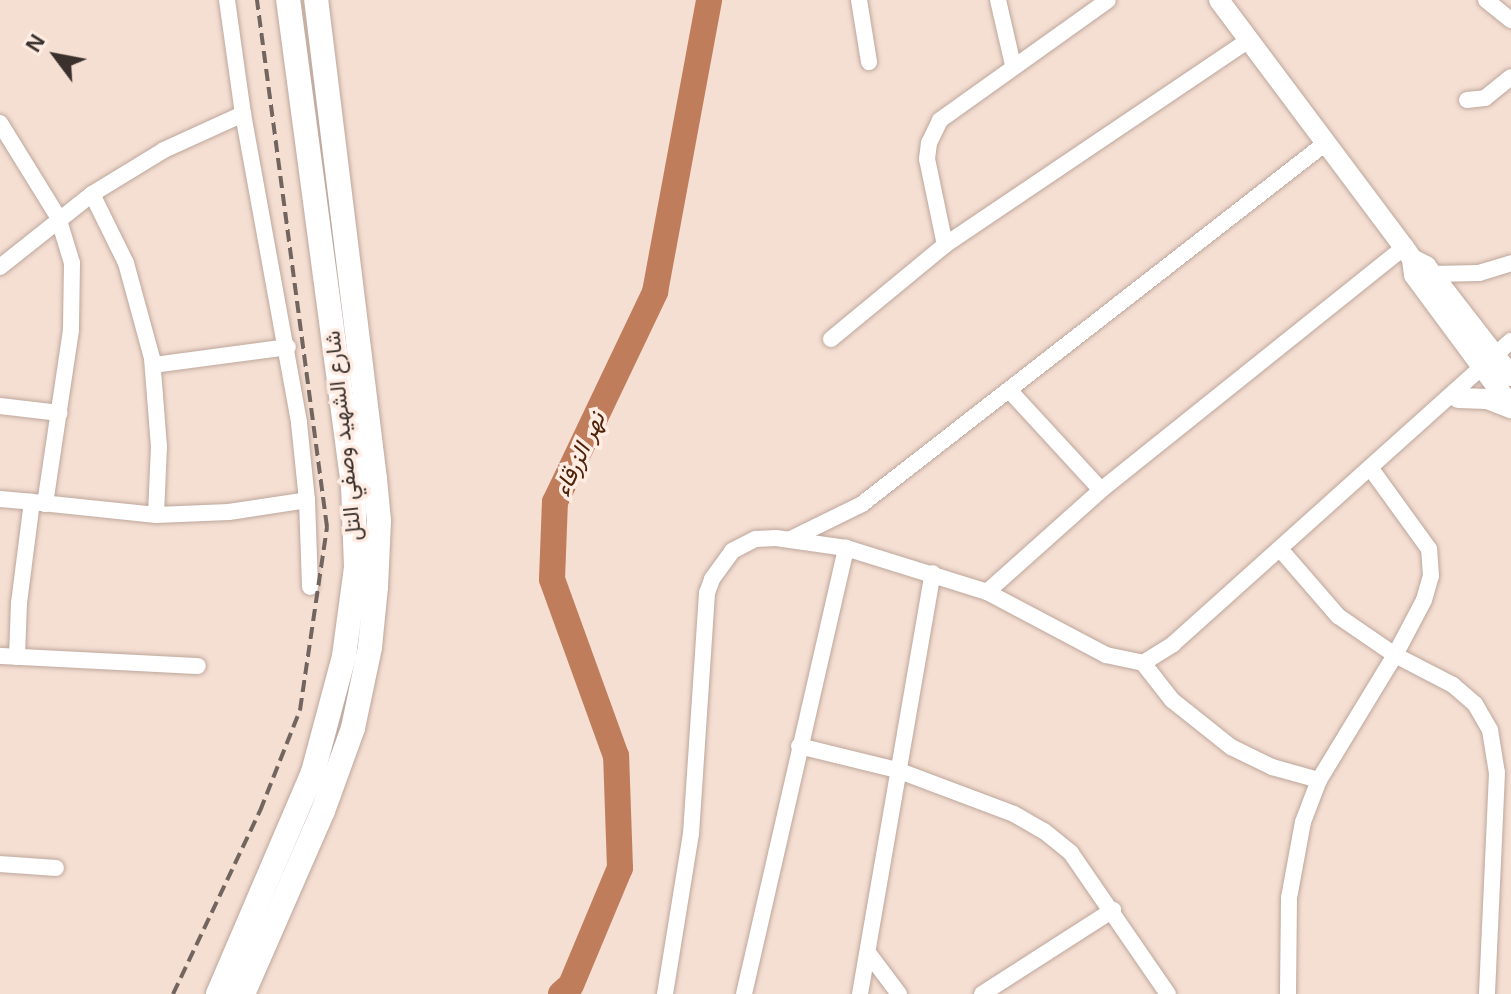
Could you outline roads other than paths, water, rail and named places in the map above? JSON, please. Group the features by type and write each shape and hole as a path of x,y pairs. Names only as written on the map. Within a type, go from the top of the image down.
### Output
{"main road":[{"name":"شارع الشهيد وصفي التل","path":"218,994 313,772 344,656 356,567 353,486 288,0"},
{"name":"شارع الشهيد وصفي التل","path":"243,994 323,811 353,728 370,647 376,587 379,521 375,479 316,0"}],"street":[{"path":"227,0 243,114 288,347 307,500 310,587"},
{"path":"859,0 869,62"},
{"path":"998,0 1013,65"},
{"path":"945,245 928,173 929,143 948,112 1108,0"},
{"path":"1219,0 1408,253 1414,275 1498,364"},
{"path":"1486,0 1511,20"},
{"path":"831,339 945,245 1248,41"},
{"path":"1467,100 1485,98 1511,77"},
{"path":"0,267 58,217 92,194 164,150 243,114"},
{"path":"0,123 58,217 70,252 74,302 60,413 9,657 198,666"},
{"path":"791,539 862,504 1327,142"},
{"path":"92,194 126,263 153,365 159,446 156,515"},
{"path":"1408,253 1422,262 1432,274 1498,364 1511,407"},
{"path":"987,592 1101,490 1408,253"},
{"path":"1432,274 1479,273 1511,263"},
{"path":"1433,413 1458,398 1498,364 1511,341"},
{"path":"153,365 288,347"},
{"path":"1143,663 1173,644 1433,413 1498,364"},
{"path":"1010,391 1101,490"},
{"path":"1458,398 1487,399 1511,407"},
{"path":"0,406 60,413"},
{"path":"1288,994 1291,873 1303,822 1319,780 1395,655 1429,588 1431,556 1420,534 1371,469"},
{"path":"0,499 156,515 229,512 307,500"},
{"path":"665,994 691,834 707,593 723,561 743,543 756,539 791,539 846,548 987,592 1106,655 1143,663 1172,700 1231,747 1272,767 1319,780"},
{"path":"744,994 846,548"},
{"path":"1280,549 1338,616 1395,655 1465,694 1484,716 1495,744 1497,773 1487,994"},
{"path":"860,994 933,573"},
{"path":"799,746 897,770 1014,814 1044,831 1071,853 1168,994"},
{"path":"0,864 56,868"},
{"path":"982,994 1113,910"},
{"path":"869,954 899,994"}],"waterway":[{"name":"نهر الزرقاء","path":"561,994 571,985 620,868 616,756 552,579 555,502 655,292 709,0"}],"railway":[{"path":"173,994 260,811 300,710 327,527 257,0"}]}
